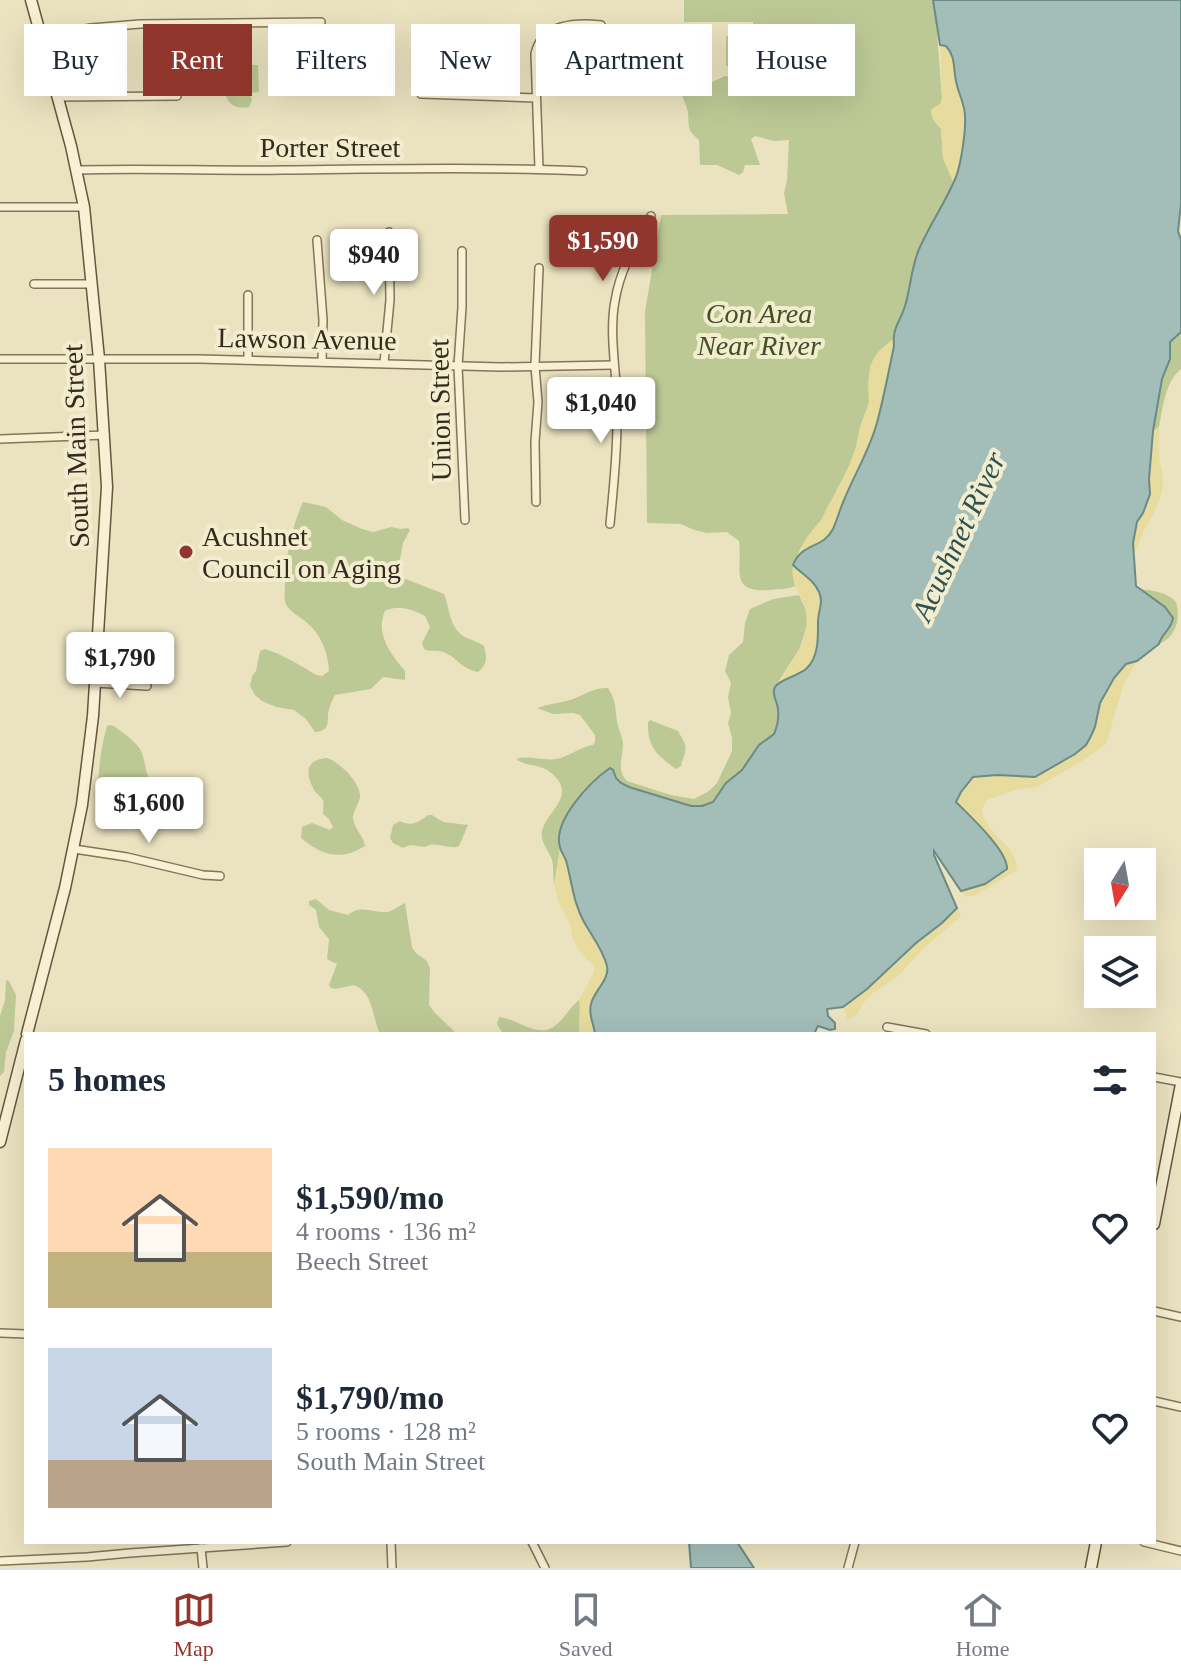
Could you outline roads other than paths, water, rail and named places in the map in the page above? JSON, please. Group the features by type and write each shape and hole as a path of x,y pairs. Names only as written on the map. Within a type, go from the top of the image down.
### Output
{"main road":[{"name":"South Main Street","path":"31,0 37,24"},
{"name":"South Main Street","path":"28,1032 74,849 86,776 107,504 105,435 84,207 57,97"},
{"name":"South Main Street","path":"0,1142 24,1049"},
{"path":"1156,1214 1181,1083"},
{"path":"1091,1568 1096,1544"}],"street":[{"path":"127,25 321,22"},
{"path":"536,48 539,169"},
{"path":"57,97 177,96"},
{"path":"478,96 536,98"},
{"name":"Porter Street","path":"77,170 583,171"},
{"path":"0,207 84,207"},
{"path":"610,524 616,455 614,303 625,262 651,216"},
{"path":"384,363 390,300 389,232"},
{"path":"317,240 323,320 322,362"},
{"name":"Union Street","path":"462,251 458,366 465,520"},
{"path":"536,502 538,402 535,366 539,268"},
{"path":"34,284 92,284"},
{"path":"248,295 248,360"},
{"name":"Lawson Avenue","path":"0,359 248,360 458,366 614,365"},
{"path":"0,439 105,435"},
{"path":"95,683 147,686"},
{"path":"74,849 220,876"},
{"path":"887,1027 915,1032"},
{"path":"1156,1077 1181,1083"},
{"path":"1156,1311 1181,1317"},
{"path":"0,1333 24,1334"},
{"path":"1156,1401 1181,1407"},
{"path":"130,1544 130,1553"},
{"path":"0,1561 234,1544"},
{"path":"391,1544 392,1568"},
{"path":"533,1544 545,1568"},
{"path":"848,1568 854,1544"},
{"path":"1152,1544 1181,1551"},
{"path":"201,1548 203,1568"}],"water":[{"name":"Acushnet River","path":"933,0 1181,0 1181,204 1178,231 1181,240 1181,332 1170,342 1170,359 1162,379 1153,431 1150,494 1137,522 1133,543 1136,586 1165,607 1173,618 1172,622 1159,644 1137,661 1126,664 1114,678 1100,703 1091,736 1075,754 1035,777 973,777 956,802 995,844 1007,869 985,884 961,891 934,851 957,908 867,989 843,1007 827,1009 835,1029 818,1026 815,1032 595,1032 590,1008 606,976 607,966 578,908 560,847 562,826 584,792 610,768 621,783 629,787 691,806 713,802 726,783 742,770 759,745 774,734 778,716 775,687 804,671 814,658 820,596 814,584 793,565 802,552 824,540 833,529 871,440 894,346 895,329 905,306 917,254 958,171 965,112 951,54 946,46 940,45"},
{"path":"689,1544 738,1544 754,1568 691,1568"}],"place":[{"name":"Acushnet Council on Aging","path":"186,552"}],"park label":[{"name":"Con Area Near River","path":"759,329"}]}
